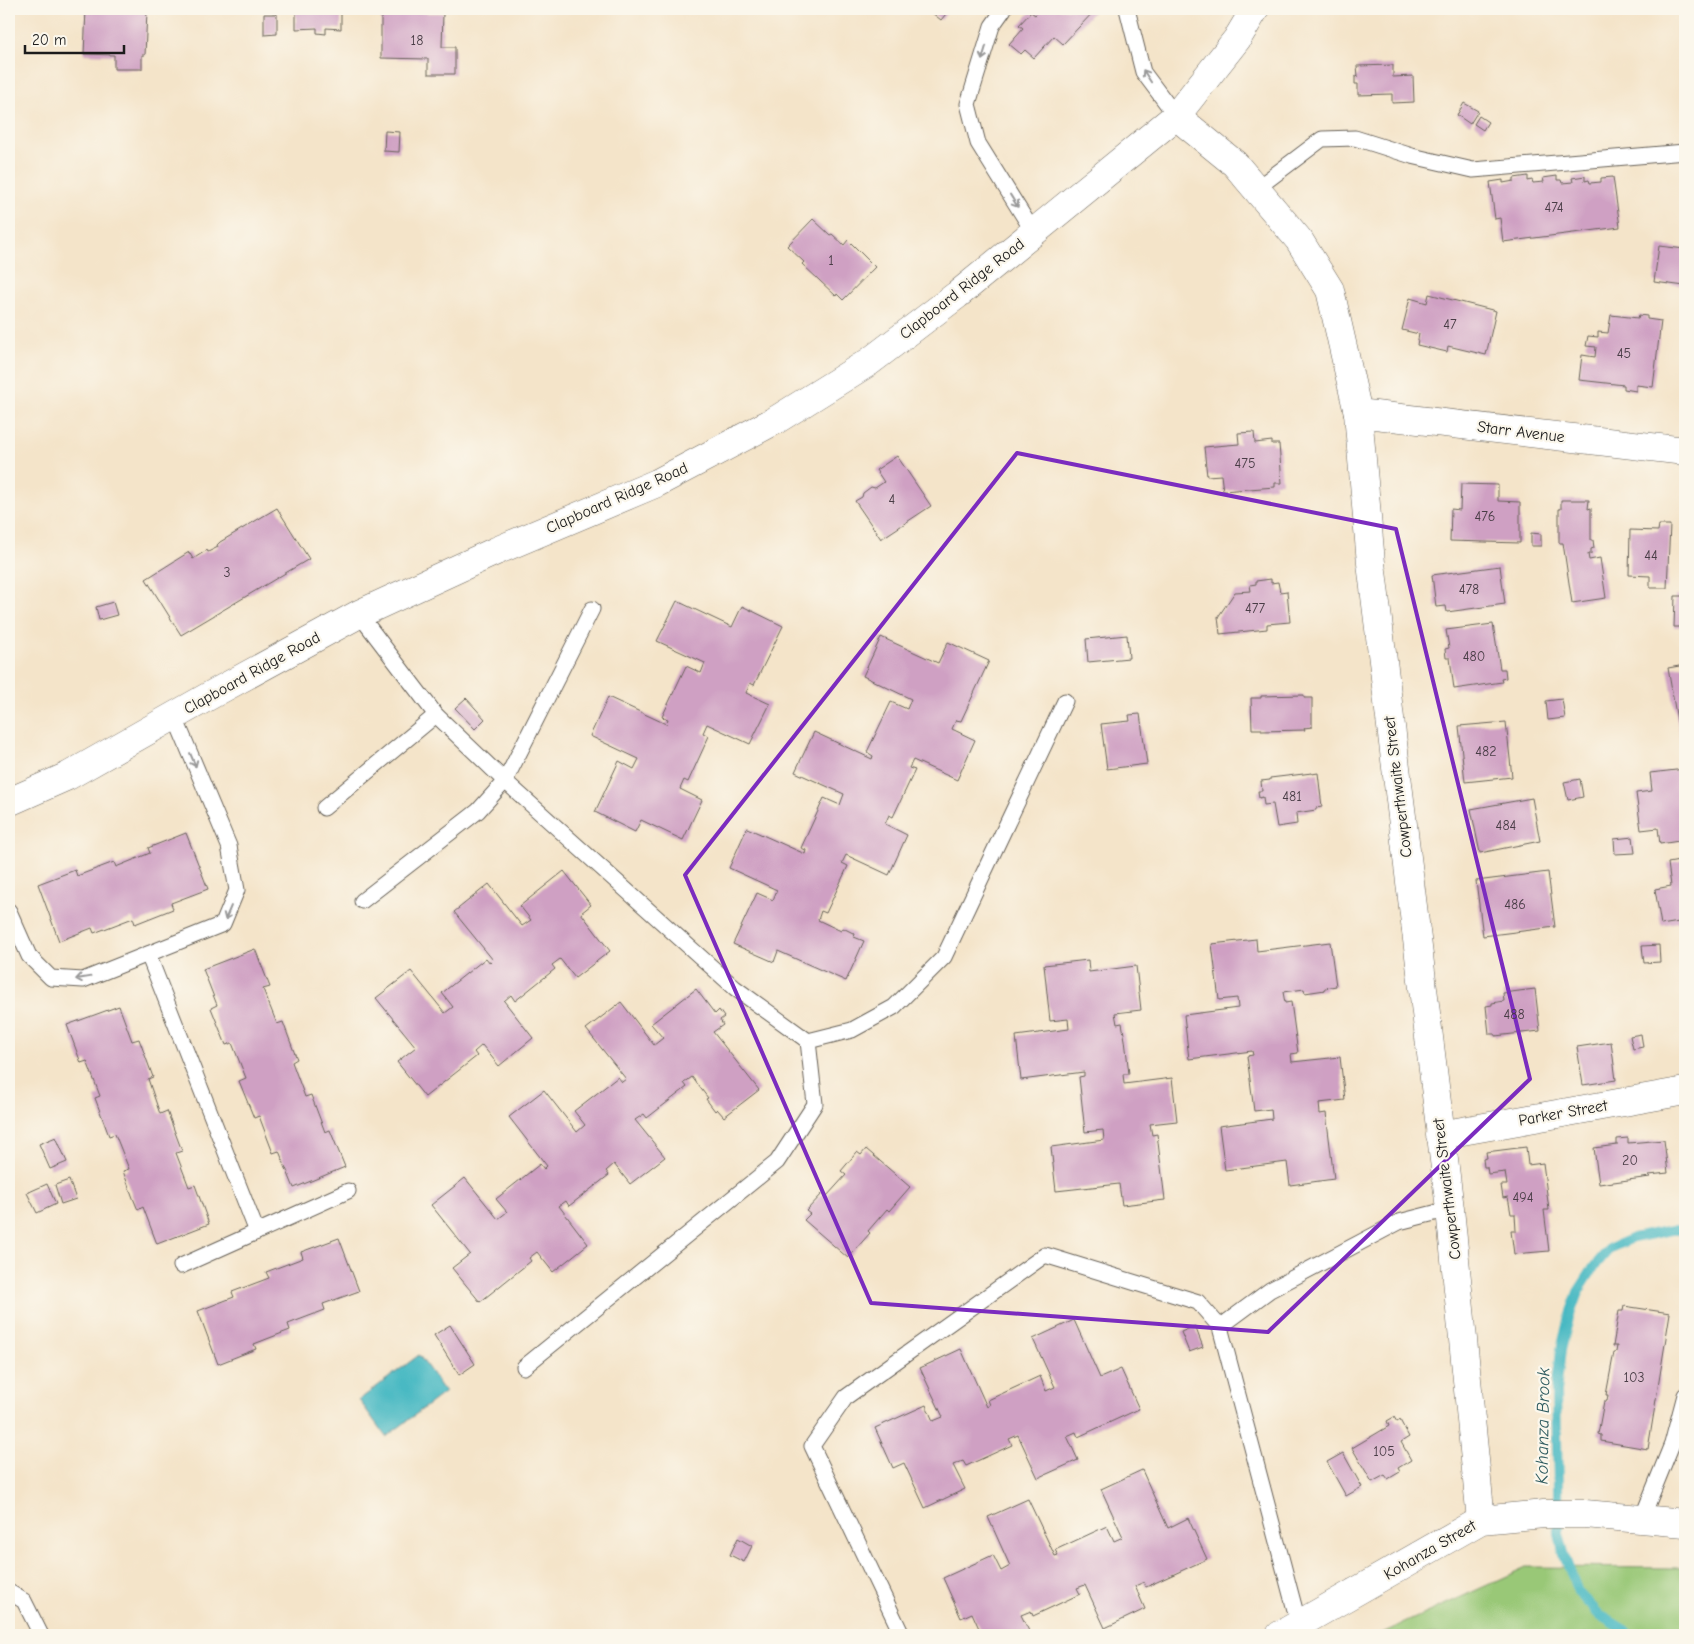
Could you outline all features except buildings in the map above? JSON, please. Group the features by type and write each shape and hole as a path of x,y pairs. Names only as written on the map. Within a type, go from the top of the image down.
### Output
{"street":[{"name":"Clapboard Ridge Road","path":"9,802 68,776 174,715 359,614 496,551 657,483 776,420 870,362 957,295 1176,116 1237,39 1255,9"},
{"name":"Cowperthwaite Street","path":"1176,116 1235,164 1299,240 1330,290 1358,413 1372,573 1450,1209 1481,1520"},
{"name":"Starr Avenue","path":"1358,413 1685,451"},
{"name":"Parker Street","path":"1440,1135 1685,1091"},
{"name":"Kohanza Street","path":"1289,1630 1481,1520 1544,1514 1585,1514 1685,1523"}],"lane":[{"path":"1004,9 992,26 968,104 978,143 1034,232"},
{"path":"1128,9 1135,45 1143,72 1176,116"},
{"path":"1256,189 1322,139 1355,138 1412,156 1473,170 1685,152"},
{"path":"362,901 478,811 505,780 592,609"},
{"path":"359,614 436,715 505,780 736,988 808,1041 815,1104 777,1162 524,1367"},
{"path":"808,1041 852,1030 894,1007 944,957 1065,701"},
{"path":"9,911 29,956 51,978 83,980 223,924 237,890 229,846 174,715"},
{"path":"324,808 436,715"},
{"path":"148,954 257,1232"},
{"path":"181,1266 348,1191"},
{"path":"1220,1327 1270,1290 1399,1222 1450,1209"},
{"path":"902,1635 812,1446 846,1397 1045,1255 1198,1302 1220,1327 1289,1630"},
{"path":"1642,1518 1672,1444 1685,1395"},
{"path":"9,1592 24,1601 41,1635"}],"highlighted area":[{"path":"1017,453 1396,529 1530,1079 1268,1332 871,1303 685,875"}],"green space":[{"path":"1527,1567 1685,1568 1685,1635 1378,1635"}],"water":[{"path":"419,1355 445,1392 386,1437 359,1400"}],"waterway":[{"name":"Kohanza Brook","path":"1633,1635 1597,1613 1578,1592 1565,1558 1559,1534 1556,1392 1561,1350 1569,1317 1578,1292 1594,1267 1610,1248 1633,1238 1672,1230 1685,1230"}]}
